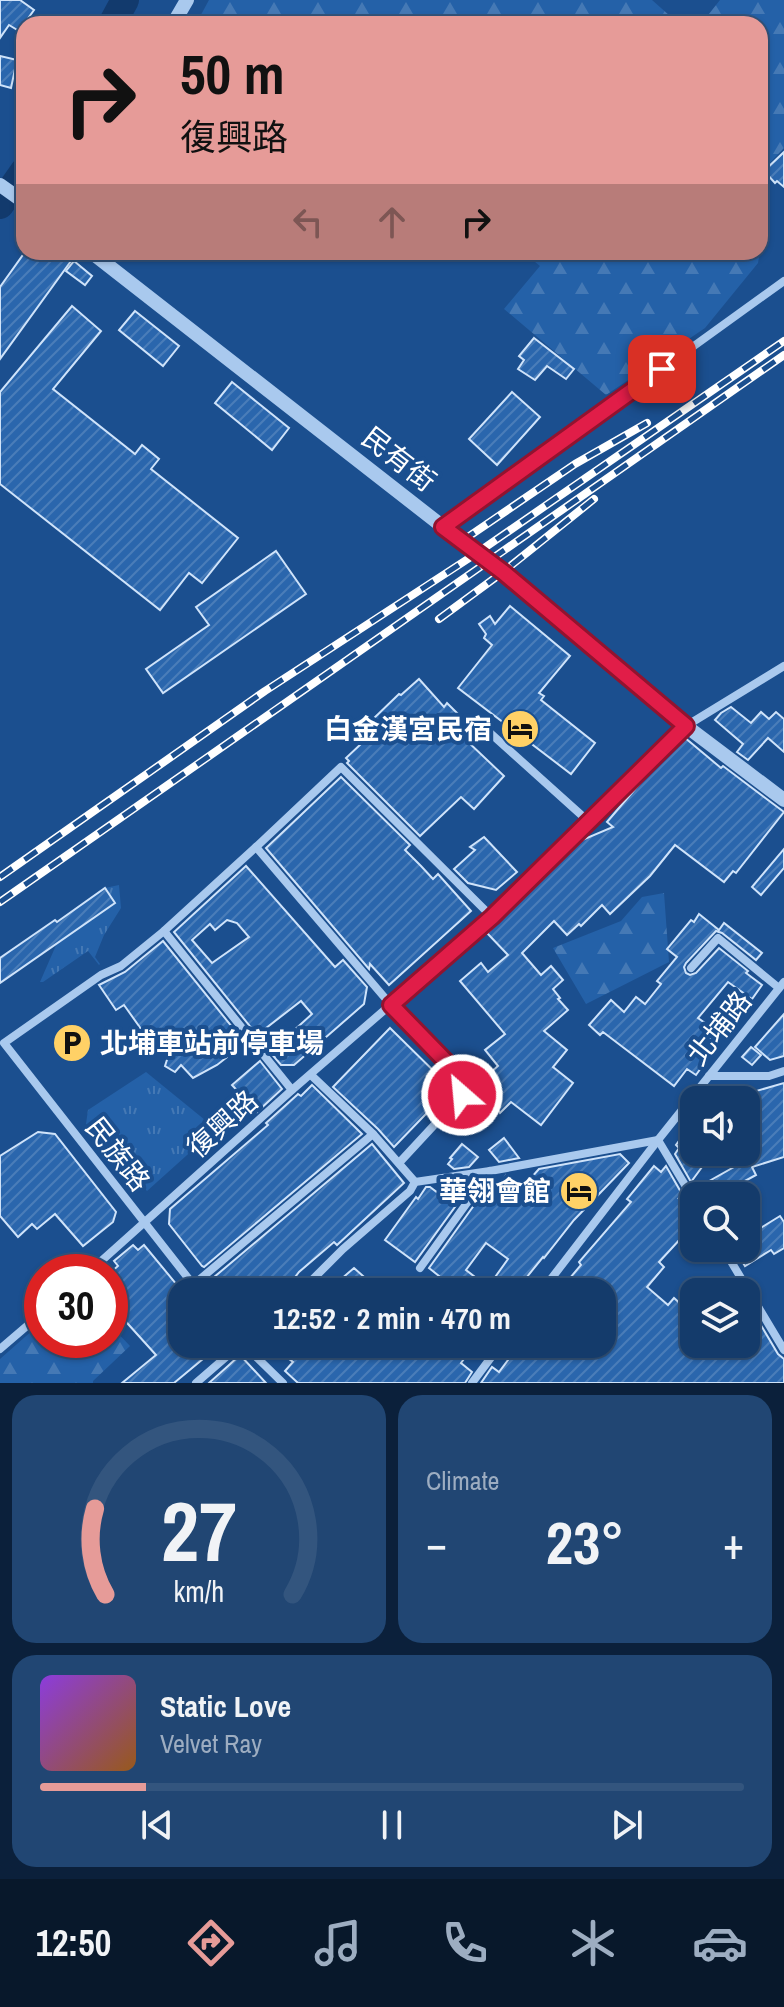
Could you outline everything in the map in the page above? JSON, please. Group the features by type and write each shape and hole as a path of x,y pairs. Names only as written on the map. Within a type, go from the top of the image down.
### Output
{"street":[{"name":"民有街","path":"101,260 515,583 686,726 784,799"},
{"path":"443,527 784,281"},
{"name":"復興路","path":"110,1254 292,1090 492,917 686,726 784,666"},
{"path":"479,723 588,821"},
{"path":"292,1090 164,931 341,767 492,917"},
{"path":"256,847 391,1005 459,1075 462,1095 399,1163"},
{"name":"民族路","path":"164,931 121,966 101,975 4,1043 187,1278"},
{"path":"691,968 718,938 781,985"},
{"name":"北埔路","path":"552,1278 781,985"},
{"path":"709,1076 769,1076 784,1071"},
{"path":"311,1075 373,1134 415,1182"},
{"path":"209,1278 373,1134"},
{"path":"415,1182 658,1140 683,1182"},
{"path":"420,1268 490,1171"},
{"path":"315,1278 343,1249 410,1191 415,1182"},
{"path":"731,1262 784,1350"},
{"path":"0,1349 24,1328"},
{"path":"196,1383 225,1358"},
{"path":"257,1358 283,1383"},
{"path":"472,1383 491,1358"}],"green space":[{"path":"209,0 652,0 670,16 200,16"},
{"path":"720,0 784,0 784,148 768,165 768,16 707,16"},
{"path":"533,260 758,260 705,328 606,395 504,309 540,266"},
{"path":"119,885 121,908 95,957 100,964 88,951 40,982 57,943 105,888"},
{"path":"664,893 669,962 586,1004 553,948 621,921 642,897"},
{"path":"146,1072 216,1129 147,1191 86,1124 88,1110"},
{"path":"24,1338 24,1358 117,1358 93,1383 0,1383 0,1359"}],"building":[{"path":"0,0 20,0 34,10 30,16 16,16 16,29 9,25 0,38"},
{"path":"0,56 16,60 11,88 0,85"},
{"path":"784,152 784,187 768,175 768,167"},
{"path":"19,260 71,261 0,359 0,287"},
{"path":"74,261 92,276 85,285 66,271"},
{"path":"72,306 101,331 53,389 135,454 142,445 159,459 151,469 238,538 202,583 189,573 160,610 0,484 0,392"},
{"path":"135,311 179,346 163,366 119,330"},
{"path":"534,338 574,369 566,379 547,366 535,380 518,369 524,360 519,356"},
{"path":"232,382 289,428 272,450 215,403"},
{"path":"512,392 540,417 497,465 469,439"},
{"path":"276,551 306,594 163,693 146,669 209,625 196,607"},
{"path":"510,606 570,656 539,693 544,696 541,700 595,743 571,774 458,688 492,645 484,638 486,634 479,624 490,616 495,624"},
{"path":"419,679 444,707 447,703 457,713 447,722 504,776 474,809 461,797 420,836 347,763 346,758 378,728 371,721"},
{"path":"731,707 751,723 761,712 769,719 776,712 784,719 784,752 768,738 748,760 737,752 743,744 715,720"},
{"path":"684,737 721,768 723,766 784,812 736,873 733,871 724,882 675,845 650,876 610,914 602,905 567,935 554,921 522,953 541,975 551,966 563,980 553,989 568,1010 544,1031 567,1050 553,1067 573,1083 541,1125 511,1102 500,1113 479,1083 498,1066 485,1050 505,1034 460,981 481,963 488,972 508,955 487,933 582,840 613,827 607,822"},
{"path":"341,777 410,845 405,850 433,879 438,874 471,911 389,985 370,964 369,969 266,848"},
{"path":"484,837 517,872 496,890 468,883 454,869 475,850 470,847"},
{"path":"784,849 784,868 761,895 752,887"},
{"path":"246,866 335,967 343,960 367,987 364,1004 294,1065 281,1065 270,1052 312,1014 301,1001 257,1035 174,932","holes":["227,920 237,923 249,937 212,963 192,940 210,924 215,930"]},
{"path":"105,888 115,903 0,983 0,958"},
{"path":"699,914 719,930 724,923 762,953 756,960 716,931 686,963 686,973 696,973 719,948 762,985 752,999 728,982 698,1018 705,1023 702,1027 713,1035 710,1039 718,1044 696,1075 687,1069 674,1086 603,1032 600,1035 589,1025 611,1000 624,1012 636,997 645,1004 661,984 657,981 677,957 667,949"},
{"path":"163,941 245,1043 217,1065 193,1078 181,1065 175,1072 165,1066 174,1038 156,1050 124,1005 116,1010 99,985 125,972"},
{"path":"784,1014 784,1056 770,1060 755,1047"},
{"path":"390,1028 451,1088 394,1147 333,1087"},
{"path":"751,1047 761,1055 752,1065 742,1057"},
{"path":"260,1061 282,1089 257,1112 232,1085"},
{"path":"784,1083 784,1157 760,1164 760,1090"},
{"path":"312,1085 362,1134 202,1266 169,1224 170,1209 268,1125 266,1123 298,1094 301,1096"},
{"path":"38,1132 55,1134 116,1212 113,1222 83,1246 55,1214 37,1229 32,1224 18,1237 0,1216 0,1156"},
{"path":"504,1138 519,1158 499,1162 489,1150"},
{"path":"680,1140 680,1163 675,1154 679,1148 676,1145"},
{"path":"372,1144 404,1183 337,1245 334,1242 299,1272 298,1278 213,1278"},
{"path":"462,1144 478,1157 469,1167 454,1169 448,1164"},
{"path":"620,1154 629,1163 574,1220 526,1278 494,1278 508,1259 486,1243 466,1270 476,1278 442,1278 429,1268 480,1197 485,1202 506,1175 523,1187 539,1169"},
{"path":"654,1166 661,1172 666,1166 680,1190 680,1239 659,1262 664,1267 647,1287 668,1305 674,1298 680,1303 680,1358 760,1358 760,1324 784,1359 784,1383 481,1383 492,1367 499,1372 510,1358 616,1358 616,1278 570,1278 581,1265 579,1262 631,1202 627,1199"},
{"path":"682,1166 703,1166 691,1182"},
{"path":"736,1166 755,1166 752,1167 756,1175 743,1182 707,1182"},
{"path":"459,1183 468,1189 415,1262 385,1240 426,1187 438,1193 444,1185"},
{"path":"780,1216 784,1222 784,1248 774,1254 771,1250 760,1257 760,1228"},
{"path":"133,1245 138,1250 144,1245 171,1278 168,1278 168,1358 204,1358 174,1383 122,1383 156,1355 128,1324 128,1254 122,1254"},
{"path":"354,1268 365,1278 342,1278"},
{"path":"237,1358 243,1358 266,1383 209,1383"},
{"path":"288,1358 465,1358 461,1363 472,1372 465,1383 298,1383 285,1371 293,1362"}],"waterway":[{"path":"116,16 125,0"},
{"path":"0,205 16,182"}],"railway":[{"path":"0,877 265,691 477,553 784,341"},
{"path":"0,902 784,355"},
{"path":"462,541 575,464 647,423"},
{"path":"439,619 594,499"}],"place":[{"name":"白金漢宮民宿","path":"520,729"},
{"name":"北埔車站前停車場","path":"72,1043"},
{"name":"華翎會館","path":"579,1191"}],"route":[{"path":"462,1095 459,1075 391,1005 492,917 686,726 503,572 443,527 662,369"}]}
